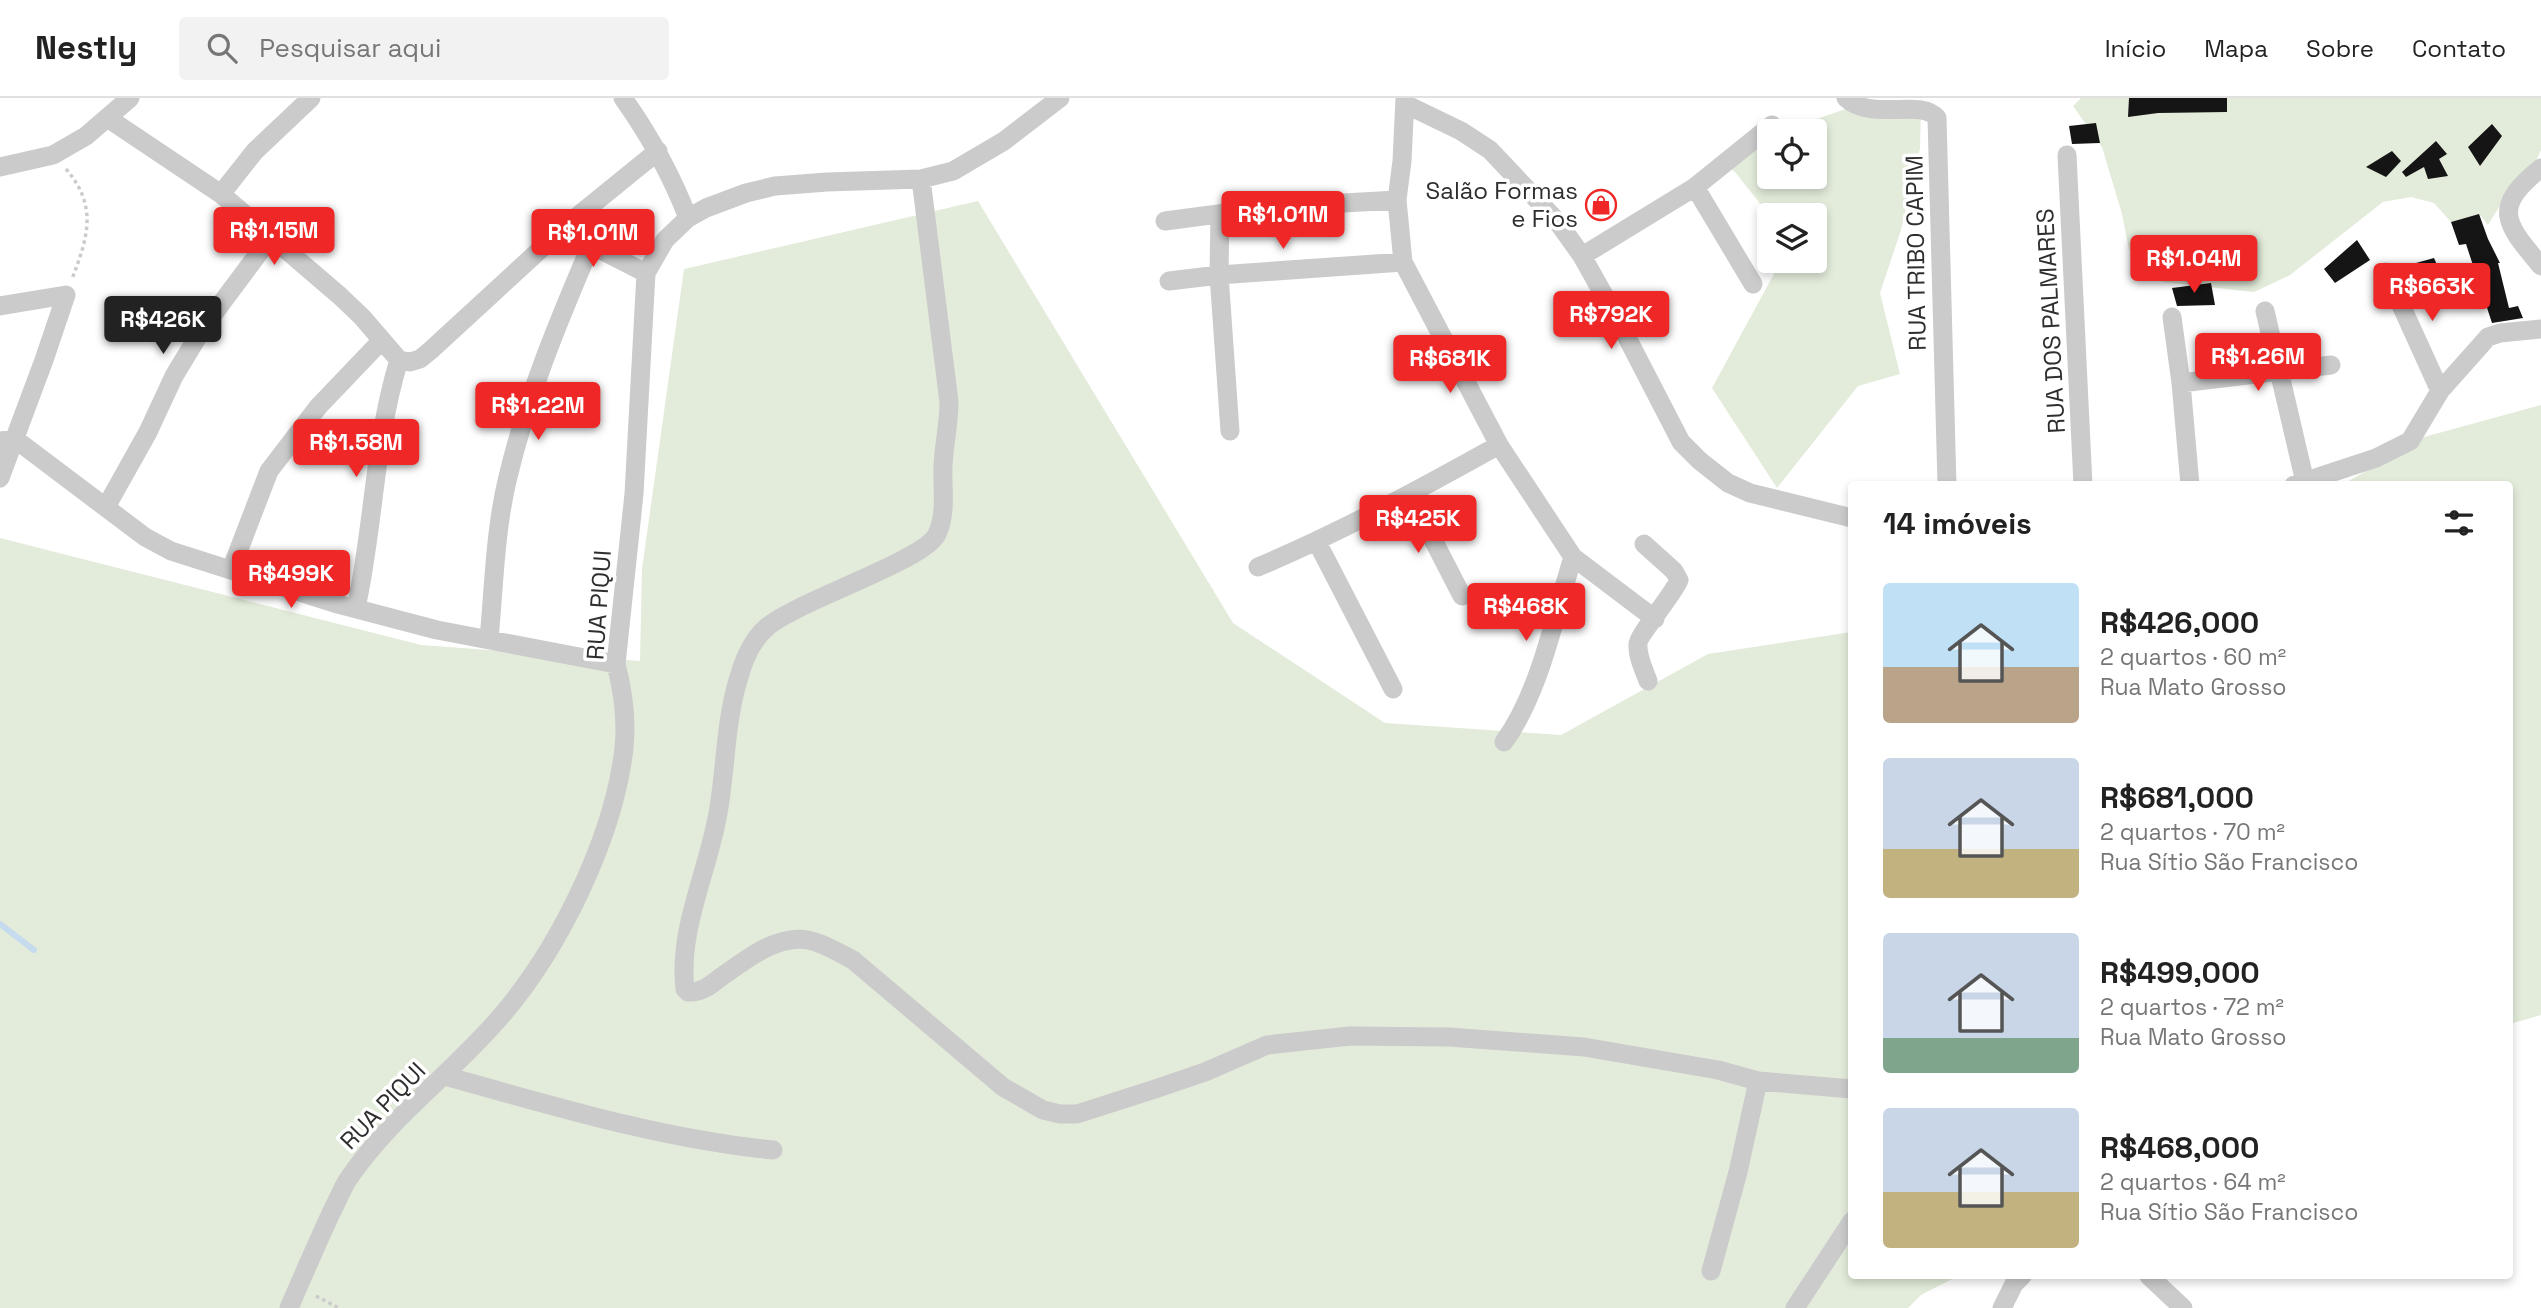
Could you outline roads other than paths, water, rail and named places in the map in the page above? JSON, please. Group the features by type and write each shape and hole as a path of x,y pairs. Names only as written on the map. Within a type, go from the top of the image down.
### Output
{"street":[{"path":"0,167 53,155 86,136 130,98"},
{"path":"221,194 255,151 311,98"},
{"path":"623,98 658,151 673,179 688,218"},
{"name":"RUA PIQUI","path":"289,1308 348,1179 382,1136 445,1076 502,1016 539,967 591,867 618,786 624,745 623,691 616,664 634,494 646,273 666,240 688,218 706,208 746,193 775,186 921,179 953,171 974,160 1060,98"},
{"name":"RUA TRIBO CAPIM","path":"1846,98 1859,107 1871,110 1923,109 1932,112 1937,118 1947,481"},
{"path":"1655,619 1573,557 1499,445 1403,262 1397,200 1405,101 1490,150 1557,221 1582,256 1619,322 1668,421 1681,442 1700,461 1728,483 1750,493 1848,517"},
{"path":"109,118 221,194 340,296 399,360 410,362 426,354 568,224 658,151"},
{"path":"1582,256 1695,187 1757,137"},
{"name":"RUA DOS PALMARES","path":"2067,155 2083,481"},
{"path":"2541,168 2518,188 2507,209 2508,219 2516,235 2541,266"},
{"path":"921,179 949,402 941,523 936,537 924,548 876,573 826,594 767,626 751,645 738,678 718,814 688,928 683,957 685,989 688,992 695,992 713,984 749,957 786,940 807,940 824,945 853,960 1003,1087 1043,1110 1060,1114 1076,1114 1156,1089 1205,1072 1267,1045 1350,1036 1449,1037 1584,1047 1718,1070 1758,1081 1848,1089"},
{"path":"1695,187 1754,284"},
{"path":"1165,221 1310,204 1397,200"},
{"path":"1220,214 1219,275 1230,431"},
{"path":"568,224 591,245 646,273"},
{"path":"106,507 148,432 174,376 203,328 270,238"},
{"path":"489,639 498,536 510,471 538,376 591,245"},
{"path":"1169,281 1403,262"},
{"path":"2386,272 2440,391"},
{"path":"0,306 66,295 7,440 0,478"},
{"path":"2265,311 2280,370 2299,481"},
{"path":"2172,317 2190,481"},
{"path":"2308,481 2403,447 2417,433 2440,391 2488,337 2500,333 2541,329"},
{"path":"231,570 269,471 318,407 382,340"},
{"path":"356,608 368,549 386,401 399,360"},
{"path":"2181,383 2331,365"},
{"path":"7,440 106,507 145,537 171,551 437,630 616,664"},
{"path":"1258,567 1317,542 1410,495 1499,445"},
{"path":"1410,495 1462,596"},
{"path":"1317,542 1393,689"},
{"path":"1644,544 1679,577 1678,583 1655,619 1639,639 1648,681"},
{"path":"1504,742 1519,721 1530,698 1573,557"},
{"path":"445,1076 675,1137 774,1150"},
{"path":"1711,1270 1738,1172 1758,1081"},
{"path":"1795,1308 1848,1228"},
{"path":"2002,1308 2019,1279"},
{"path":"2152,1279 2183,1308"}],"waterway":[{"path":"0,924 34,950"}],"place":[{"name":"Salão Formas e Fios","path":"1601,205"}]}
